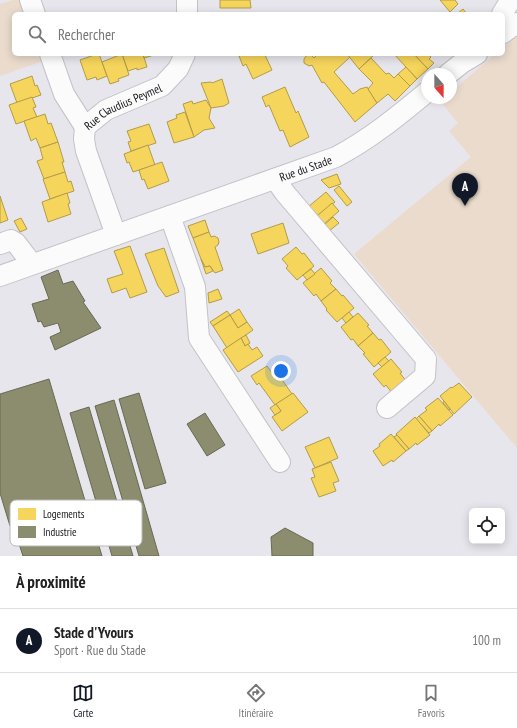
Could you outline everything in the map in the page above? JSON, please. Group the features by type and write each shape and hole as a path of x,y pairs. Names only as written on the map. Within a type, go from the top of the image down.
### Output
{"street":[{"path":"30,0 34,12"},
{"path":"187,0 187,12"},
{"path":"505,32 517,23"},
{"path":"51,56 64,94 85,127"},
{"name":"Rue Claudius Peymel","path":"116,235 86,151 84,139 85,127 106,110 162,86 178,69 184,56"},
{"name":"Rue du Stade","path":"0,276 314,166 349,150 385,126 421,97"},
{"path":"275,180 426,359 425,376 387,408"},
{"path":"170,216 195,286 199,338 280,462"},
{"path":"0,244 11,240 16,243 32,264"}],"shaded area":[{"path":"13,0 21,0 25,12 12,12 12,56 41,56 43,61 0,76 0,4"},
{"path":"515,36 517,36 517,448 354,254 471,157 449,131 458,123 442,104 457,104 457,87 493,56 505,56 505,45"}],"building: Logements":[{"path":"220,0 250,0 251,8 220,8"},
{"path":"440,0 455,0 458,4 450,12"},
{"path":"91,56 100,56 107,76 97,80 96,77 87,80 80,60"},
{"path":"117,56 123,56 129,75 110,84 102,62"},
{"path":"123,56 144,56 147,67 128,71"},
{"path":"239,56 265,56 272,70 253,79 246,64 243,66"},
{"path":"306,56 312,56 314,58 316,56 349,56 350,57 334,72 353,94 360,89 367,87 377,103 355,122 324,82 322,83 312,65 309,66 304,63 304,59"},
{"path":"349,56 373,56 359,69"},
{"path":"396,56 416,56 427,68 421,68 421,75 417,79"},
{"path":"416,56 430,56 431,57 429,59 434,63 427,68"},
{"path":"371,58 386,74 389,73 394,78 398,74 410,86 395,101 388,94 377,103 368,89 373,83 359,69"},
{"path":"406,67 417,79 410,86 398,74"},
{"path":"32,76 35,86 37,85 41,95 17,103 10,84"},
{"path":"222,79 229,103 224,106 211,108 201,83 212,83"},
{"path":"285,87 296,113 298,111 309,137 290,147 283,130 280,131 269,105 266,107 262,97"},
{"path":"32,97 36,107 33,108 37,117 16,124 9,105"},
{"path":"206,100 211,108 209,118 215,128 204,130 194,137 183,104 192,101 193,104"},
{"path":"185,112 194,137 174,143 167,122 177,118 176,115"},
{"path":"45,114 48,124 51,123 58,142 40,148 36,138 31,141 24,121"},
{"path":"149,124 156,143 131,151 128,142 131,141 127,131"},
{"path":"58,142 64,162 62,162 65,172 44,179 37,161 43,159 40,148"},
{"path":"148,145 155,165 133,172 129,162 127,163 124,154"},
{"path":"162,162 169,181 148,189 144,179 142,180 139,170"},
{"path":"65,172 68,182 71,181 74,191 50,199 43,179"},
{"path":"337,174 341,184 329,188 321,180"},
{"path":"339,186 352,202 347,206 334,190"},
{"path":"326,192 335,202 317,216 308,207"},
{"path":"67,193 71,214 48,222 42,202"},
{"path":"0,196 8,220 0,223"},
{"path":"332,203 339,211 324,224 317,216"},
{"path":"333,217 339,223 328,232 323,226"},
{"path":"21,218 27,229 20,232 14,221"},
{"path":"205,220 209,232 193,238 188,226"},
{"path":"283,223 289,243 258,254 251,234"},
{"path":"209,232 211,237 214,236 218,238 219,242 215,247 223,270 215,273 210,266 205,267 193,238"},
{"path":"130,246 147,292 130,298 126,288 112,293 107,279 123,274 114,251"},
{"path":"296,247 302,254 304,253 314,266 297,280 286,268 288,266 282,259"},
{"path":"164,248 179,292 166,297 158,286 145,254"},
{"path":"201,259 205,267 210,266 213,271 206,274"},
{"path":"321,268 332,281 330,283 336,289 321,301 316,294 314,296 303,283"},
{"path":"311,269 315,274 307,280 303,275"},
{"path":"218,289 222,299 209,303 208,293"},
{"path":"336,289 354,308 337,322 326,310 327,309 321,301"},
{"path":"239,309 247,322 238,328 230,315"},
{"path":"227,311 230,315 213,326 210,322"},
{"path":"349,312 353,317 346,323 342,318"},
{"path":"358,313 369,325 367,326 373,333 358,346 353,339 351,340 341,327"},
{"path":"230,315 238,328 247,322 253,330 227,348 213,326"},
{"path":"373,333 379,340 381,339 391,352 374,367 363,354 365,353 358,346"},
{"path":"246,335 250,343 245,346 241,338"},
{"path":"241,338 245,346 248,344 252,350 257,347 263,356 238,372 223,350"},
{"path":"385,357 389,361 382,367 378,363"},
{"path":"391,359 402,372 400,373 406,381 392,393 386,385 384,387 373,374"},
{"path":"267,366 273,374 276,371 292,394 275,405 259,383 257,385 251,376"},
{"path":"459,383 472,397 454,414 440,396 451,387 452,388"},
{"path":"293,393 308,412 282,431 272,417 281,411 276,404"},
{"path":"438,398 453,415 440,426 439,424 432,431 419,416 427,410 425,408"},
{"path":"444,401 450,409 449,410 443,403"},
{"path":"276,404 281,411 275,415 270,408"},
{"path":"419,416 432,431 429,433 416,419"},
{"path":"415,417 430,435 409,449 396,434"},
{"path":"391,434 406,451 393,462 392,460 383,466 373,451"},
{"path":"397,435 409,449 406,451 394,437"},
{"path":"329,437 338,458 315,468 305,447"},
{"path":"331,462 339,481 333,483 336,491 319,497 311,478 315,477 312,469"}],"building: Industrie":[{"path":"58,270 63,284 73,281 85,301 83,302 101,328 55,350 50,337 61,332 58,323 44,327 41,321 38,322 32,304 49,299 41,277"},
{"path":"49,379 85,500 10,500 10,526 0,493 0,394"},
{"path":"139,393 166,483 145,489 119,399"},
{"path":"114,400 159,556 139,556 136,546 142,546 142,500 123,500 95,406"},
{"path":"89,407 116,500 96,500 70,413"},
{"path":"205,413 225,445 207,456 187,424"},
{"path":"285,528 313,543 313,556 272,556 271,537"},
{"path":"20,546 99,546 102,556 23,556"},
{"path":"109,546 130,546 133,556 112,556"}],"place":[{"name":"Stade d'Yvours","path":"465,206"}]}
